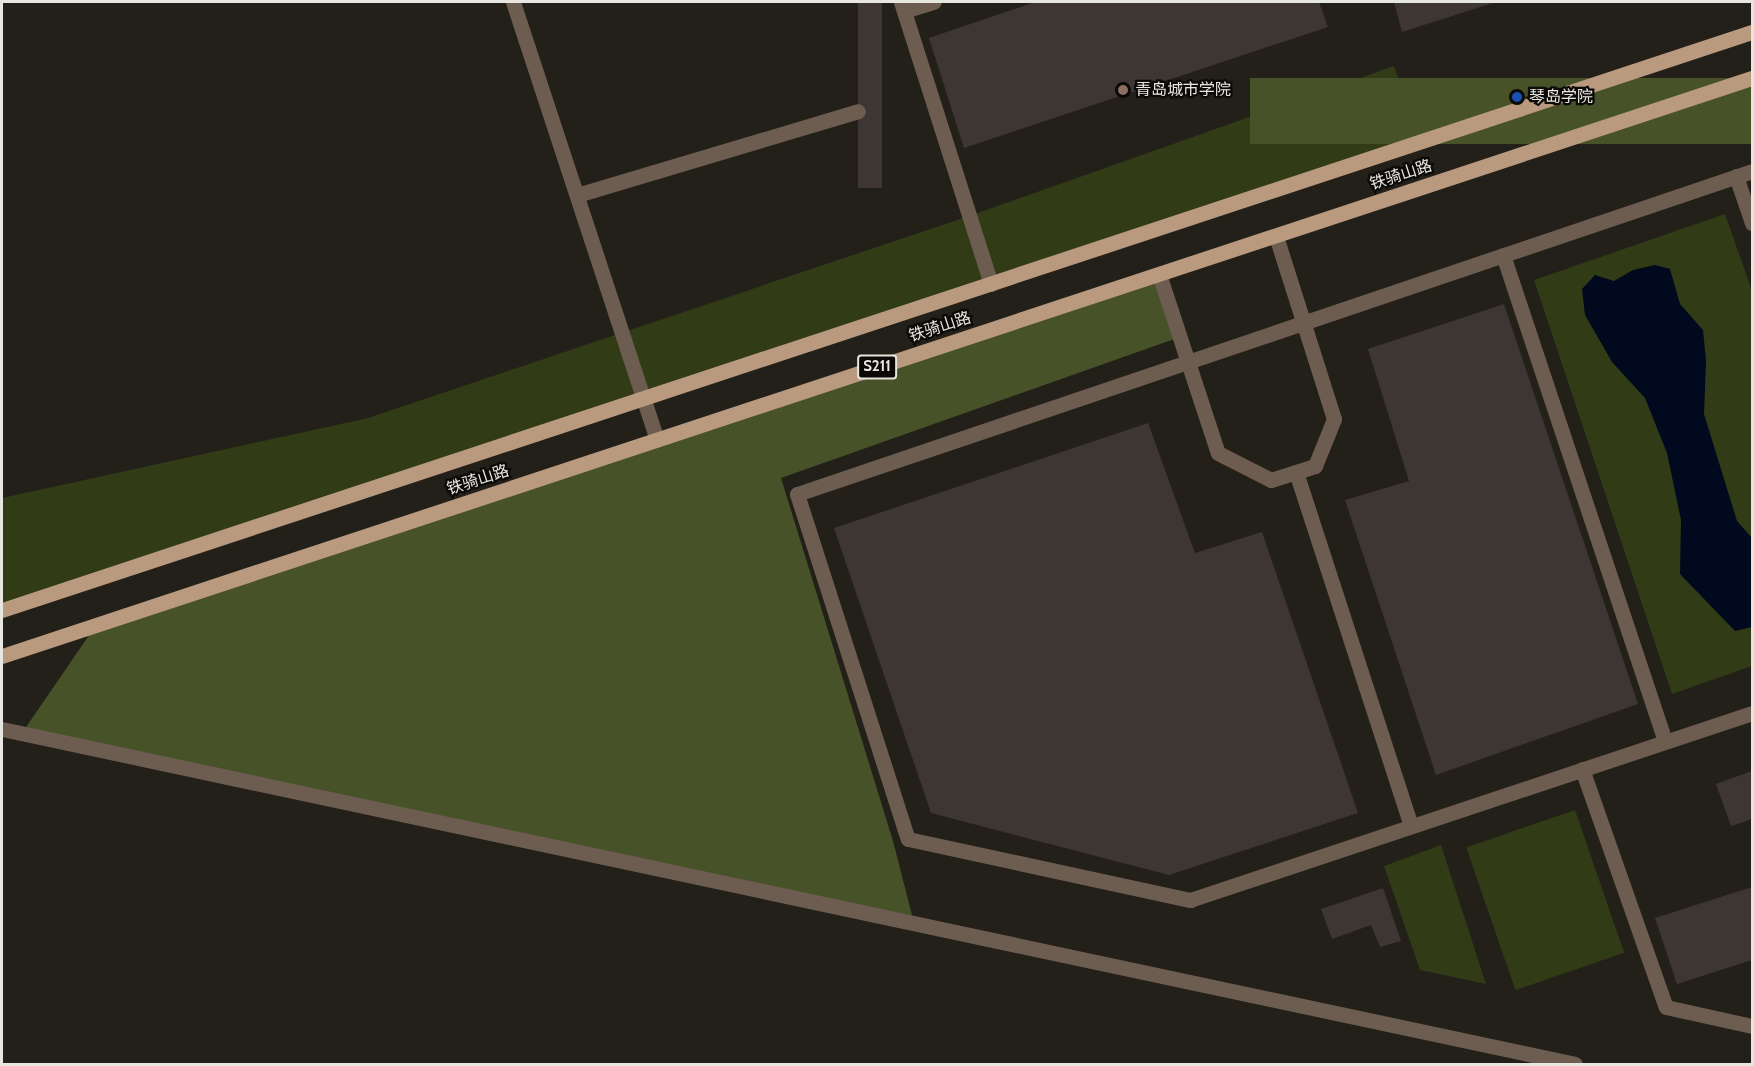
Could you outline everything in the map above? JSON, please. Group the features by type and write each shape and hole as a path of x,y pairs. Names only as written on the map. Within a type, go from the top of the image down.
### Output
{"main road":[{"name":"铁骑山路","path":"2,610 1752,32"},
{"name":"铁骑山路","path":"2,657 1752,78"}],"street":[{"path":"513,2 657,440"},
{"path":"934,2 903,7 991,284"},
{"path":"577,195 858,111"},
{"path":"1752,171 797,494 908,839 1190,900 1752,713"},
{"path":"1736,176 1752,223"},
{"path":"1159,274 1218,453 1271,480 1315,466 1334,419 1276,236"},
{"path":"1503,255 1665,741"},
{"path":"1296,472 1411,825"},
{"path":"2,729 1575,1065"},
{"path":"1582,769 1666,1007 1752,1026"}],"green space":[{"path":"1394,66 1420,142 2,610 2,498 368,418 969,216"},
{"path":"1250,78 1752,78 1752,144 1250,144"},
{"path":"1725,214 1752,291 1752,666 1672,694 1534,280"},
{"path":"1159,274 1180,337 781,478 893,841 914,923 22,733 96,625"},
{"path":"1575,810 1624,953 1515,990 1466,847"},
{"path":"1441,845 1486,984 1420,970 1384,866"}],"water":[{"path":"1655,265 1670,269 1680,304 1703,330 1706,361 1704,414 1737,521 1752,538 1752,627 1735,631 1680,574 1681,520 1667,453 1645,398 1612,362 1585,315 1582,289 1595,275 1614,281 1633,270"}],"building":[{"path":"858,2 882,2 882,188 858,188"},
{"path":"1035,2 1319,2 1328,27 964,148 929,38"},
{"path":"1394,2 1496,2 1402,32"},
{"path":"1504,304 1638,704 1436,775 1345,500 1409,481 1368,349"},
{"path":"1148,423 1195,553 1262,532 1358,813 1169,875 931,813 834,528"},
{"path":"1752,771 1752,819 1731,826 1716,784"},
{"path":"1752,887 1752,960 1677,984 1655,918"},
{"path":"1383,888 1401,941 1380,947 1371,925 1332,939 1321,909"}],"place":[{"name":"青岛城市学院","path":"1123,90"},
{"name":"琴岛学院","path":"1517,97"}]}
